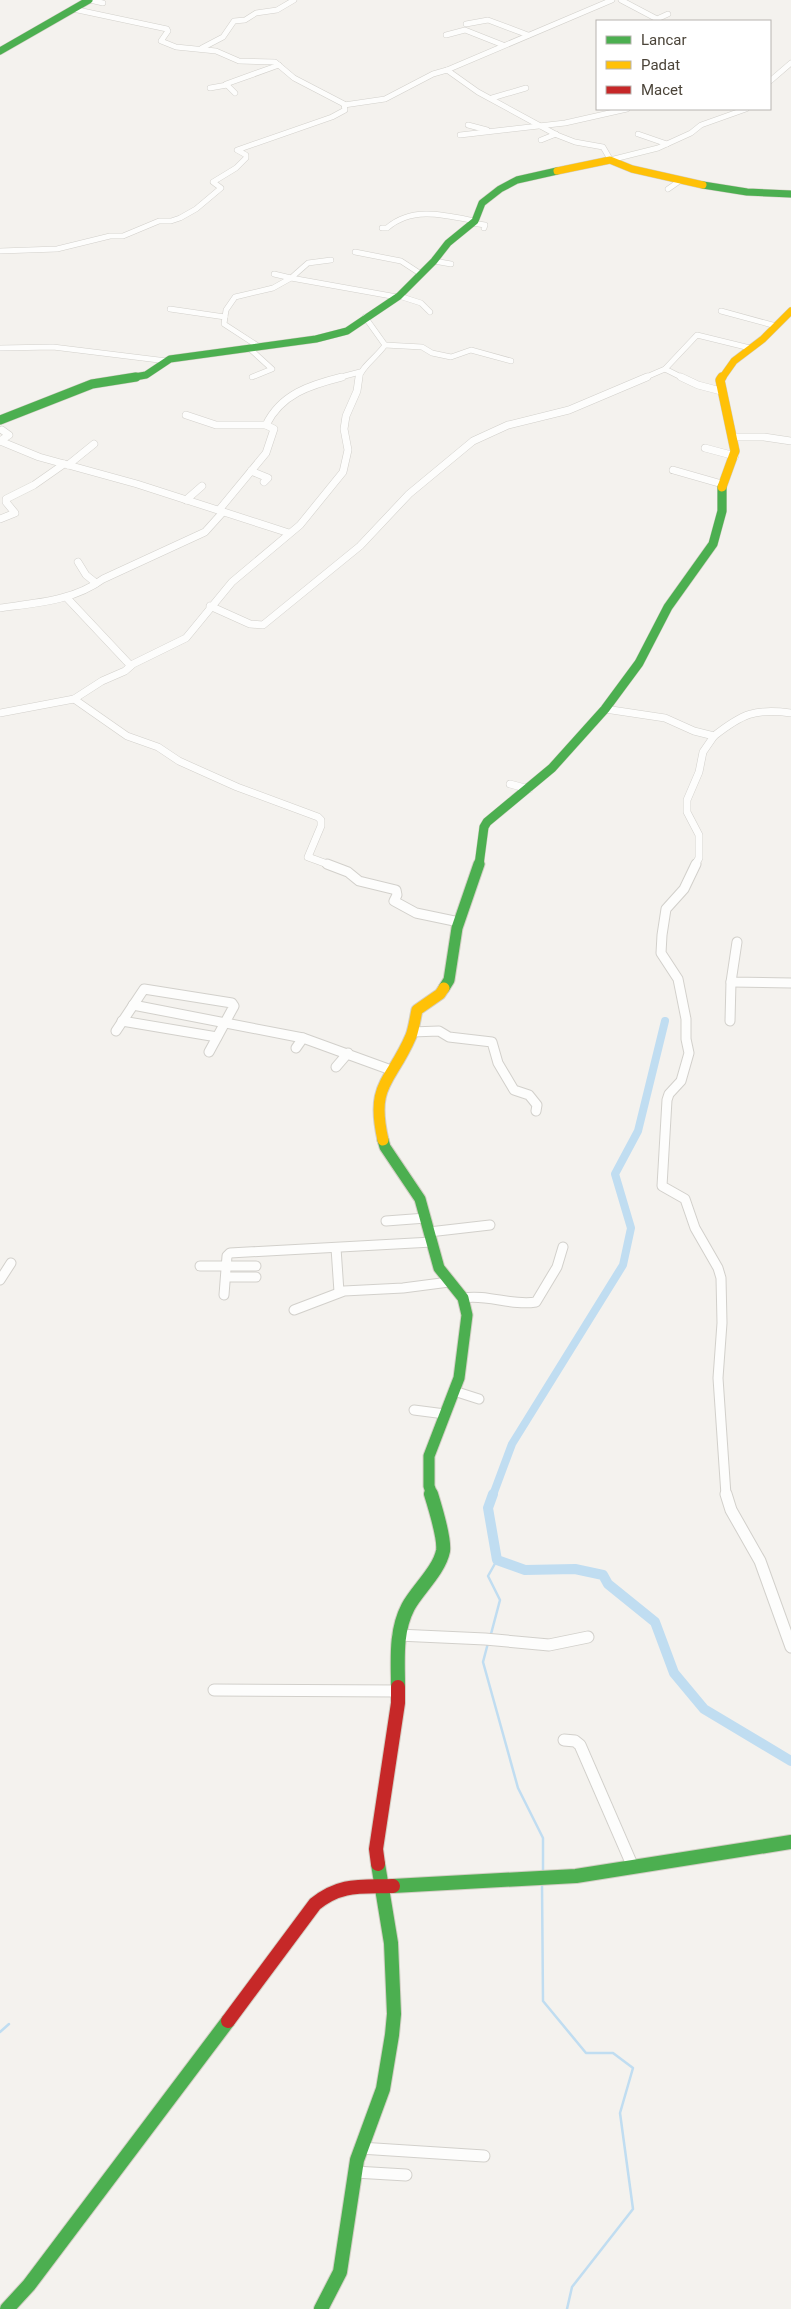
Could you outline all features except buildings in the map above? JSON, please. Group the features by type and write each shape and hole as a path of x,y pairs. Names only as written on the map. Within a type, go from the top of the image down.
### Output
{"street":[{"path":"202,48 222,37 234,21 245,20 256,13 277,10 294,0"},
{"path":"83,3 89,15 167,29 161,41 165,44 202,48 225,54 239,61 273,61 294,78 344,106 383,100 433,74 447,70 612,0"},
{"path":"621,0 657,19 668,14"},
{"path":"0,51 83,3 102,3"},
{"path":"83,3 97,10"},
{"path":"466,24 488,20 528,35"},
{"path":"446,35 465,30 503,45"},
{"path":"165,44 174,40"},
{"path":"771,80 791,63"},
{"path":"210,88 227,85 279,65"},
{"path":"447,70 472,88 556,134 573,142 588,142 606,149 610,159 632,169 673,180 732,191 768,195 791,194"},
{"path":"240,80 249,84"},
{"path":"227,85 235,93"},
{"path":"492,98 526,88"},
{"path":"0,251 57,249 75,246 110,236 123,236 162,220 171,221 177,219 196,209 221,188 213,182 232,171 246,158 246,155 237,150 332,117 345,110 344,106"},
{"path":"460,136 565,123 623,110"},
{"path":"0,348 53,347 167,361 334,336 351,328 398,297 434,261 448,243 477,224 482,204 512,182 644,152 691,133 701,125 743,110"},
{"path":"468,125 493,132"},
{"path":"541,140 569,131"},
{"path":"638,134 667,144"},
{"path":"382,228 387,228 394,221 422,213 477,224"},
{"path":"355,252 401,261 421,274"},
{"path":"252,377 272,369 254,347 225,325 225,317 233,298 273,288 291,278 308,263 331,260"},
{"path":"434,261 451,264"},
{"path":"274,274 398,297 421,303 430,312"},
{"path":"170,309 225,317"},
{"path":"321,2309 340,2272 360,2148 374,2118 383,2089 394,2014 391,1943 381,1887 376,1841 398,1691 398,1635 408,1607 432,1573 442,1551 441,1530 428,1474 430,1450 460,1375 468,1315 463,1298 439,1268 417,1192 386,1150 377,1120 378,1096 382,1083 406,1046 412,1032 417,1010 438,996 446,987 451,972 459,922 477,873 484,825 490,818 529,789 552,768 605,709 639,663 668,607 713,544 722,510 722,484 735,456 726,401 719,383 724,373 791,310"},
{"path":"722,311 776,326"},
{"path":"365,317 385,344 422,347 432,353 451,357 471,350 511,361"},
{"path":"210,606 253,625 261,625 268,622 360,546 409,494 472,440 508,425 569,410 665,369 696,335 750,348"},
{"path":"266,425 269,417 280,404 294,392 360,372 379,356 385,344"},
{"path":"0,441 10,435 1,425 92,384 146,375 167,361"},
{"path":"665,369 698,384 721,391"},
{"path":"0,713 74,699 102,681 125,671 130,666 186,638 210,606 232,582 300,525 343,472 348,450 344,429 346,416 357,392 360,372"},
{"path":"0,608 67,598 163,550 206,532 271,443 274,429 266,425 216,425 186,415"},
{"path":"733,437 764,437 791,441"},
{"path":"0,441 32,455 86,469 289,533"},
{"path":"0,520 14,514 6,499 68,465 94,444"},
{"path":"705,448 735,456"},
{"path":"64,473 68,465"},
{"path":"77,476 86,469"},
{"path":"673,470 722,484"},
{"path":"251,471 266,476 268,480 264,482"},
{"path":"186,500 202,486"},
{"path":"78,562 88,576 96,582"},
{"path":"67,598 130,666"},
{"path":"74,699 98,718 127,736 158,747 180,761 237,787 318,817 321,820 321,826 308,857 348,872 359,881 396,890 397,895 394,901 416,913 459,922"},
{"path":"605,709 641,716 665,718 694,731 714,736"},
{"path":"791,713 755,710 730,724 714,736 703,752 699,772 686,804 687,812 699,835 699,858 684,889 666,909 662,935 662,953 678,979 686,1019 686,1039 689,1053 682,1081 669,1095 667,1100 662,1186 681,1195 685,1199 694,1228 720,1274 722,1308 719,1402 726,1494 732,1513 749,1538 769,1581 791,1647"},
{"path":"510,784 529,789"},
{"path":"730,1021 731,982 737,942"},
{"path":"731,982 791,983"},
{"path":"116,1031 134,1006 141,991 146,989 214,999 234,1004 227,1022 209,1052"},
{"path":"134,1006 227,1022 303,1038 391,1070"},
{"path":"122,1021 217,1037"},
{"path":"412,1032 439,1031 449,1037 492,1042 503,1072 514,1090 529,1095 537,1105 536,1111"},
{"path":"296,1048 303,1038"},
{"path":"336,1067 348,1053"},
{"path":"386,1221 426,1218"},
{"path":"224,1295 227,1256 230,1253 336,1248 430,1237 490,1225"},
{"path":"463,1298 477,1294 513,1301 536,1302 558,1268 563,1247"},
{"path":"336,1248 339,1292"},
{"path":"0,1280 11,1263"},
{"path":"200,1266 256,1266"},
{"path":"226,1277 256,1277"},
{"path":"294,1310 339,1292 403,1288 449,1282"},
{"path":"454,1391 479,1398"},
{"path":"414,1410 444,1414"},
{"path":"398,1635 560,1644 588,1637"},
{"path":"214,1690 398,1691"},
{"path":"564,1740 575,1742 584,1752 634,1867"},
{"path":"7,2309 29,2285 132,2150 315,1904 333,1889 359,1885 381,1887 552,1877 634,1867 791,1842"},
{"path":"360,2148 484,2156"},
{"path":"355,2172 406,2175"}],"waterway":[{"path":"770,337 784,322"},
{"path":"493,1495 512,1444 623,1265 631,1228 615,1174 638,1131 665,1021"},
{"path":"493,1494 488,1508 497,1560 525,1570 575,1569 603,1575 608,1584 655,1622 674,1673 704,1709 791,1761"},
{"path":"491,1634 500,1600 488,1576 497,1560"},
{"path":"488,1643 483,1662 518,1788 543,1838 543,1872"},
{"path":"542,1884 543,2001 586,2053 613,2053 633,2068 620,2113 633,2209 572,2287 567,2309"},
{"path":"0,2032 9,2024"}],"traffic: fast":[{"path":"0,51 89,0"},
{"path":"0,420 92,384 146,375 170,359 316,339 347,331 399,296 434,261 448,243 475,221 482,203 500,189 517,180 557,171"},
{"path":"703,185 725,190 791,194"},
{"path":"444,988 449,980 457,928 479,865 484,827 487,822 552,768 605,709 639,663 668,607 713,544 722,511 722,487"},
{"path":"383,1140 385,1147 420,1199 439,1268 463,1298 467,1315 459,1378 429,1456 429,1486 438,1516 443,1551 432,1573 408,1607 398,1635 398,1687"},
{"path":"393,1886 576,1876 791,1842"},
{"path":"321,2309 340,2272 357,2160 383,2089 392,2035 394,2014 391,1943 378,1864"},
{"path":"7,2309 29,2285 228,2021"}],"traffic: slow":[{"path":"557,171 610,160 632,169 703,185"},
{"path":"722,487 735,451 720,380 734,361 763,339 791,311"},
{"path":"383,1140 378,1107 384,1084 411,1036 417,1010 440,994 444,988"}],"traffic: jam":[{"path":"378,1864 376,1849 398,1703 398,1687"},
{"path":"228,2021 315,1904 325,1896 343,1888 393,1886"}]}
